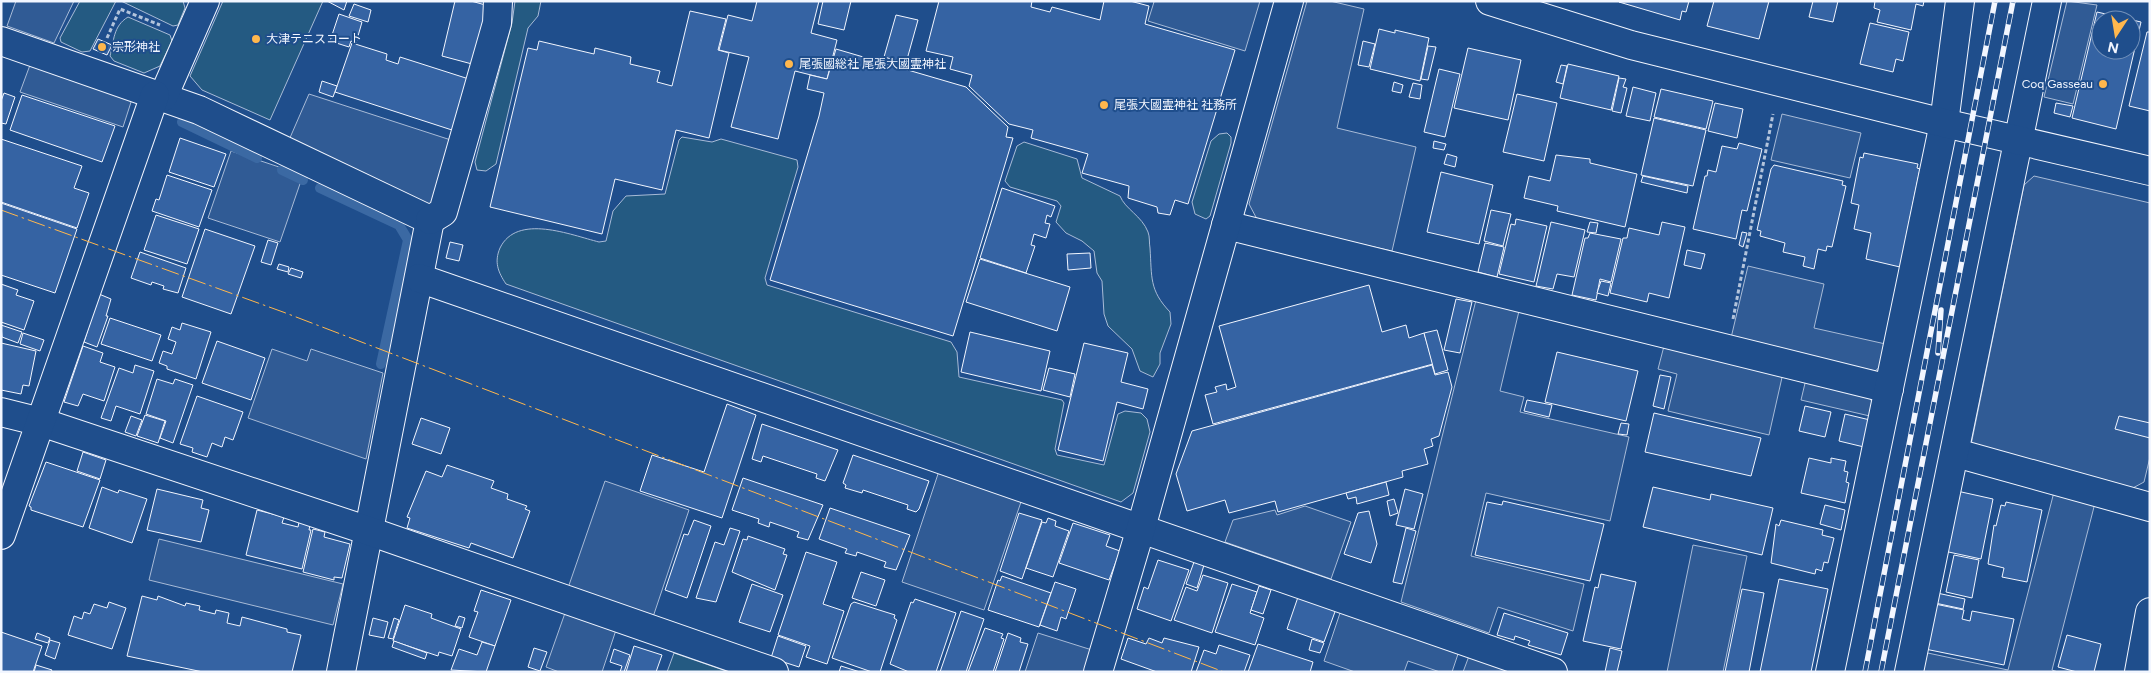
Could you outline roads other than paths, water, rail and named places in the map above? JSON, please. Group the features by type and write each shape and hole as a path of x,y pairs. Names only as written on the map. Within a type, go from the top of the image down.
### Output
{"street":[{"path":"1,535 159,96 205,1"},
{"path":"341,672 430,220 443,212 497,23 498,1"},
{"path":"1098,672 1141,528 1289,1"},
{"path":"1490,1 1632,45 1944,123 2150,171"},
{"path":"1830,672 1944,123 1960,1"},
{"path":"1909,672 1956,453 2047,1"},
{"path":"1,41 199,110 430,220"},
{"path":"1226,225 1889,389"},
{"path":"419,278 1553,672"},
{"path":"1,412 41,422 369,531 774,672"},
{"path":"1956,453 2150,507"},
{"path":"2139,672 2150,612"}],"waterway":[{"path":"182,122 257,158"},
{"path":"282,170 303,180"},
{"path":"320,188 399,225 408,240 381,364"}],"railway":[{"path":"1865,672 1995,1"},
{"path":"1881,672 2013,1"},
{"path":"1938,353 1941,310"}],"place":[{"name":"大津テニスコート","path":"256,39"},
{"name":"宗形神社","path":"102,47"},
{"name":"尾張國総社 尾張大國霊神社","path":"789,64"},
{"name":"Coq Gasseau","path":"2103,84"},
{"name":"尾張大國霊神社 社務所","path":"1104,105"}]}
